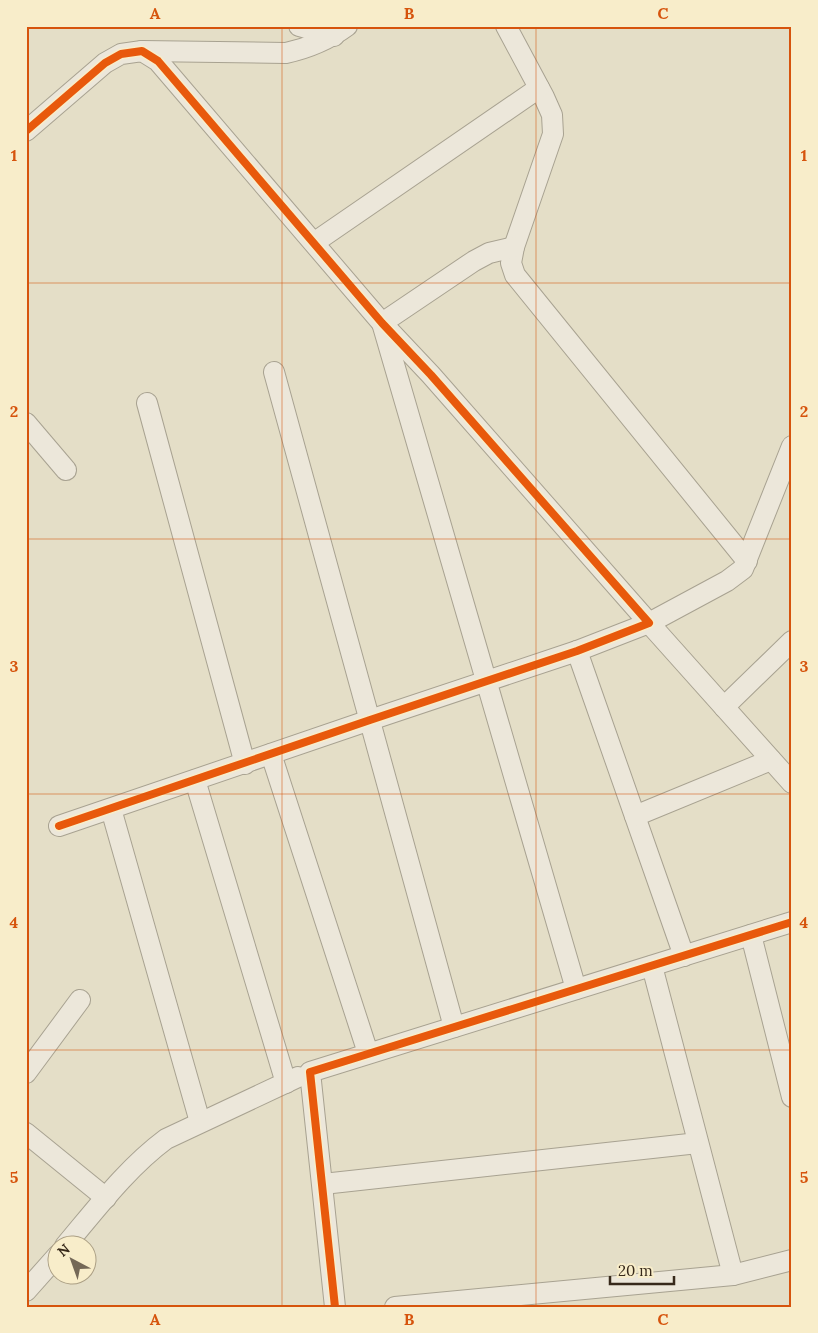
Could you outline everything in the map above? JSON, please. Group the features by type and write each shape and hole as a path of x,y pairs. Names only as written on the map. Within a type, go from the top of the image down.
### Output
{"street":[{"path":"299,26 340,31"},
{"path":"506,26 552,115 553,134 514,247 511,263 515,275 747,561"},
{"path":"26,131 105,63 121,54 142,51 286,53 309,48 340,31"},
{"path":"142,51 158,61 315,242 382,323 431,375 792,783"},
{"path":"315,242 539,88"},
{"path":"382,323 474,261 489,253 514,247"},
{"path":"382,323 576,989"},
{"path":"274,372 454,1027"},
{"path":"147,403 245,764"},
{"path":"26,423 66,470"},
{"path":"59,826 577,651 649,623 727,581 742,569 747,561 792,446"},
{"path":"724,707 792,642"},
{"path":"577,651 684,956"},
{"path":"271,754 368,1053"},
{"path":"635,816 771,760"},
{"path":"195,780 286,1083"},
{"path":"111,809 200,1122"},
{"path":"74,1236 133,1166 166,1138 310,1072 792,922"},
{"path":"751,935 792,1097"},
{"path":"652,966 732,1275"},
{"path":"26,1073 80,1000"},
{"path":"310,1072 335,1307"},
{"path":"26,1133 106,1198"},
{"path":"323,1184 698,1143"},
{"path":"395,1307 732,1275 792,1260"},
{"path":"26,1291 48,1266"}],"cycle path":[{"path":"26,131 105,63 121,54 142,51 158,61 382,323 431,375 649,623 577,651 59,826"},
{"path":"335,1307 310,1072 792,922"}]}
